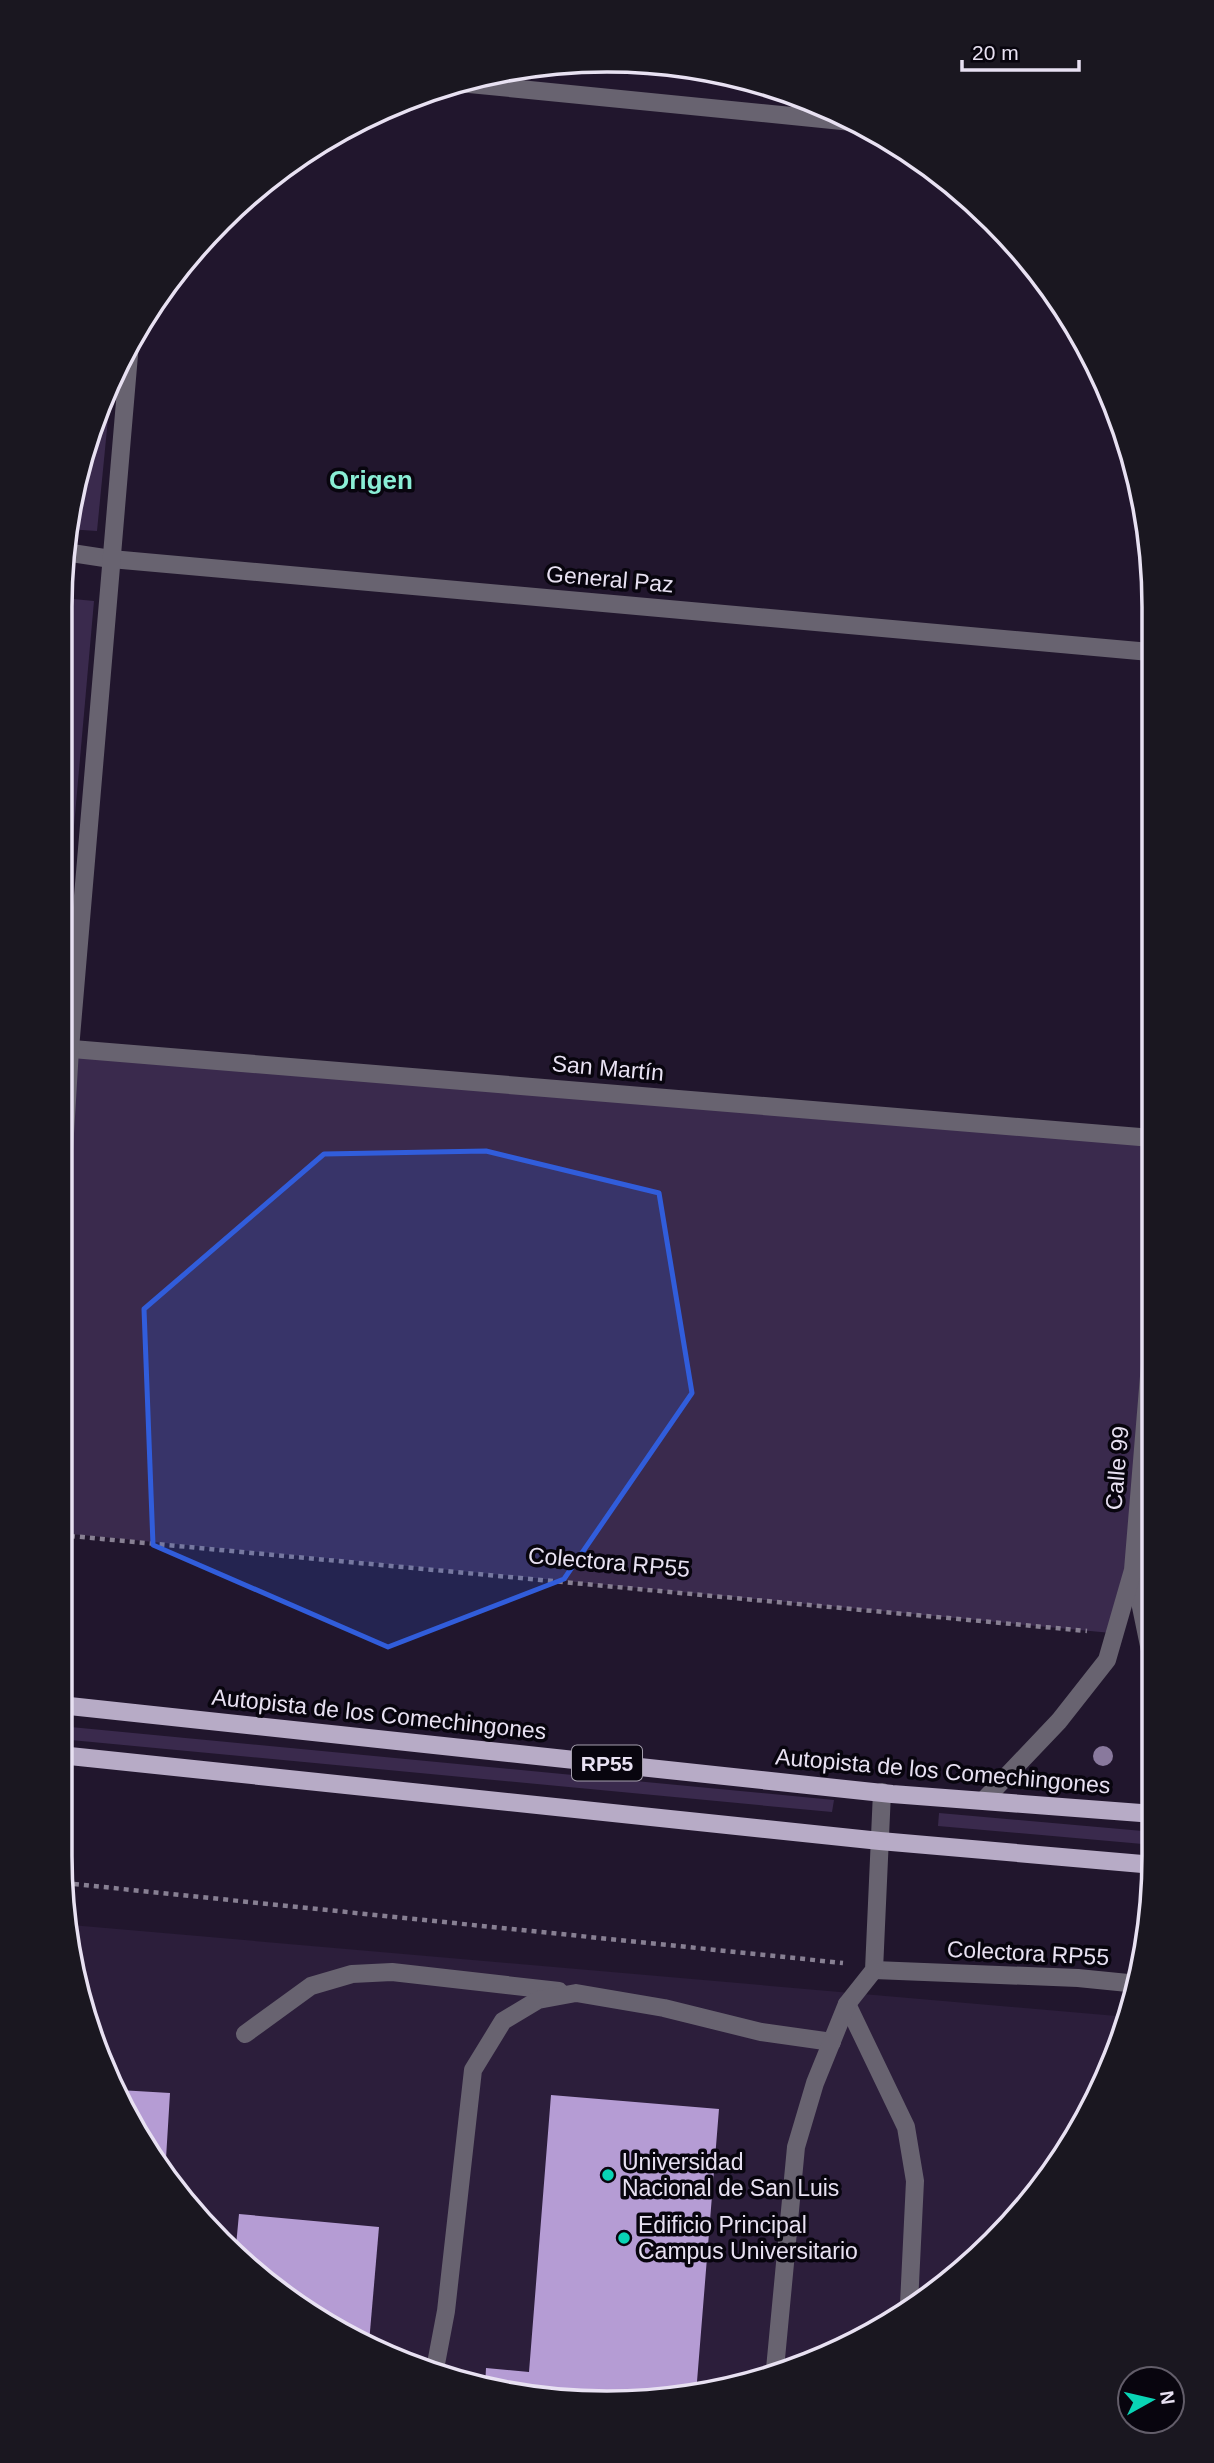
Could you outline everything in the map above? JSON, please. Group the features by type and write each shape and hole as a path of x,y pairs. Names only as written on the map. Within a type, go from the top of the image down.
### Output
{"main road":[{"name":"Autopista de los Comechingones","path":"72,1706 882,1792 1142,1813"},
{"name":"RP55","path":"72,1756 880,1841 1142,1865"}],"street":[{"path":"487,86 828,120"},
{"path":"72,974 129,366"},
{"name":"General Paz","path":"75,553 111,559 1142,651"},
{"name":"San Martín","path":"72,1050 1142,1137"},
{"name":"Calle 99","path":"1133,1570 1142,1461"},
{"path":"1133,1570 1142,1613"},
{"path":"984,1800 1059,1721 1107,1660 1133,1570"},
{"path":"775,2364 796,2147 815,2082 847,2004 874,1970 882,1792"},
{"name":"Colectora RP55","path":"874,1970 1127,1983"},
{"path":"245,2034 311,1986 352,1974 393,1972 576,1993 664,2008 761,2032 832,2042"},
{"path":"436,2363 446,2311 473,2070 503,2021 538,2000 576,1993"},
{"path":"847,2004 906,2127 915,2181 909,2297"}],"path":[{"name":"Colectora RP55","path":"72,1536 1094,1631"},
{"path":"73,1884 834,1962 874,1970"}],"highlighted area":[{"path":"486,1151 659,1193 692,1393 564,1579 388,1647 153,1545 144,1309 324,1154"}],"shaded area":[{"path":"109,411 97,531 77,530 90,468"},
{"path":"72,599 94,601 72,849"},
{"path":"72,1049 1142,1137 1142,1420 1122,1634 72,1534"},
{"path":"72,1727 834,1800 832,1812 72,1740"},
{"path":"939,1813 1142,1831 1142,1844 938,1826"},
{"name":"Universidad Nacional de San Luis","path":"76,1925 1118,2016 1102,2061 1087,2093 1071,2124 1032,2182 960,2258 933,2281 875,2320 812,2351 746,2373 711,2381 642,2390 537,2387 468,2373 435,2363 370,2336 339,2320 281,2281 229,2234 182,2182 143,2124 127,2093 100,2028 90,1995"}],"building":[{"path":"126,2090 170,2093 166,2159 143,2124"},
{"name":"Edificio Principal Campus Universitario","path":"551,2095 719,2109 697,2383 642,2390 572,2390 537,2387 486,2377 486,2368 529,2372"},
{"path":"239,2214 379,2227 370,2336 339,2320 281,2281 236,2241"}],"place":[{"name":"Universidad Nacional de San Luis","path":"608,2175"},
{"name":"Edificio Principal Campus Universitario","path":"624,2238"}],"district":[{"name":"Origen","path":"371,480"}]}
